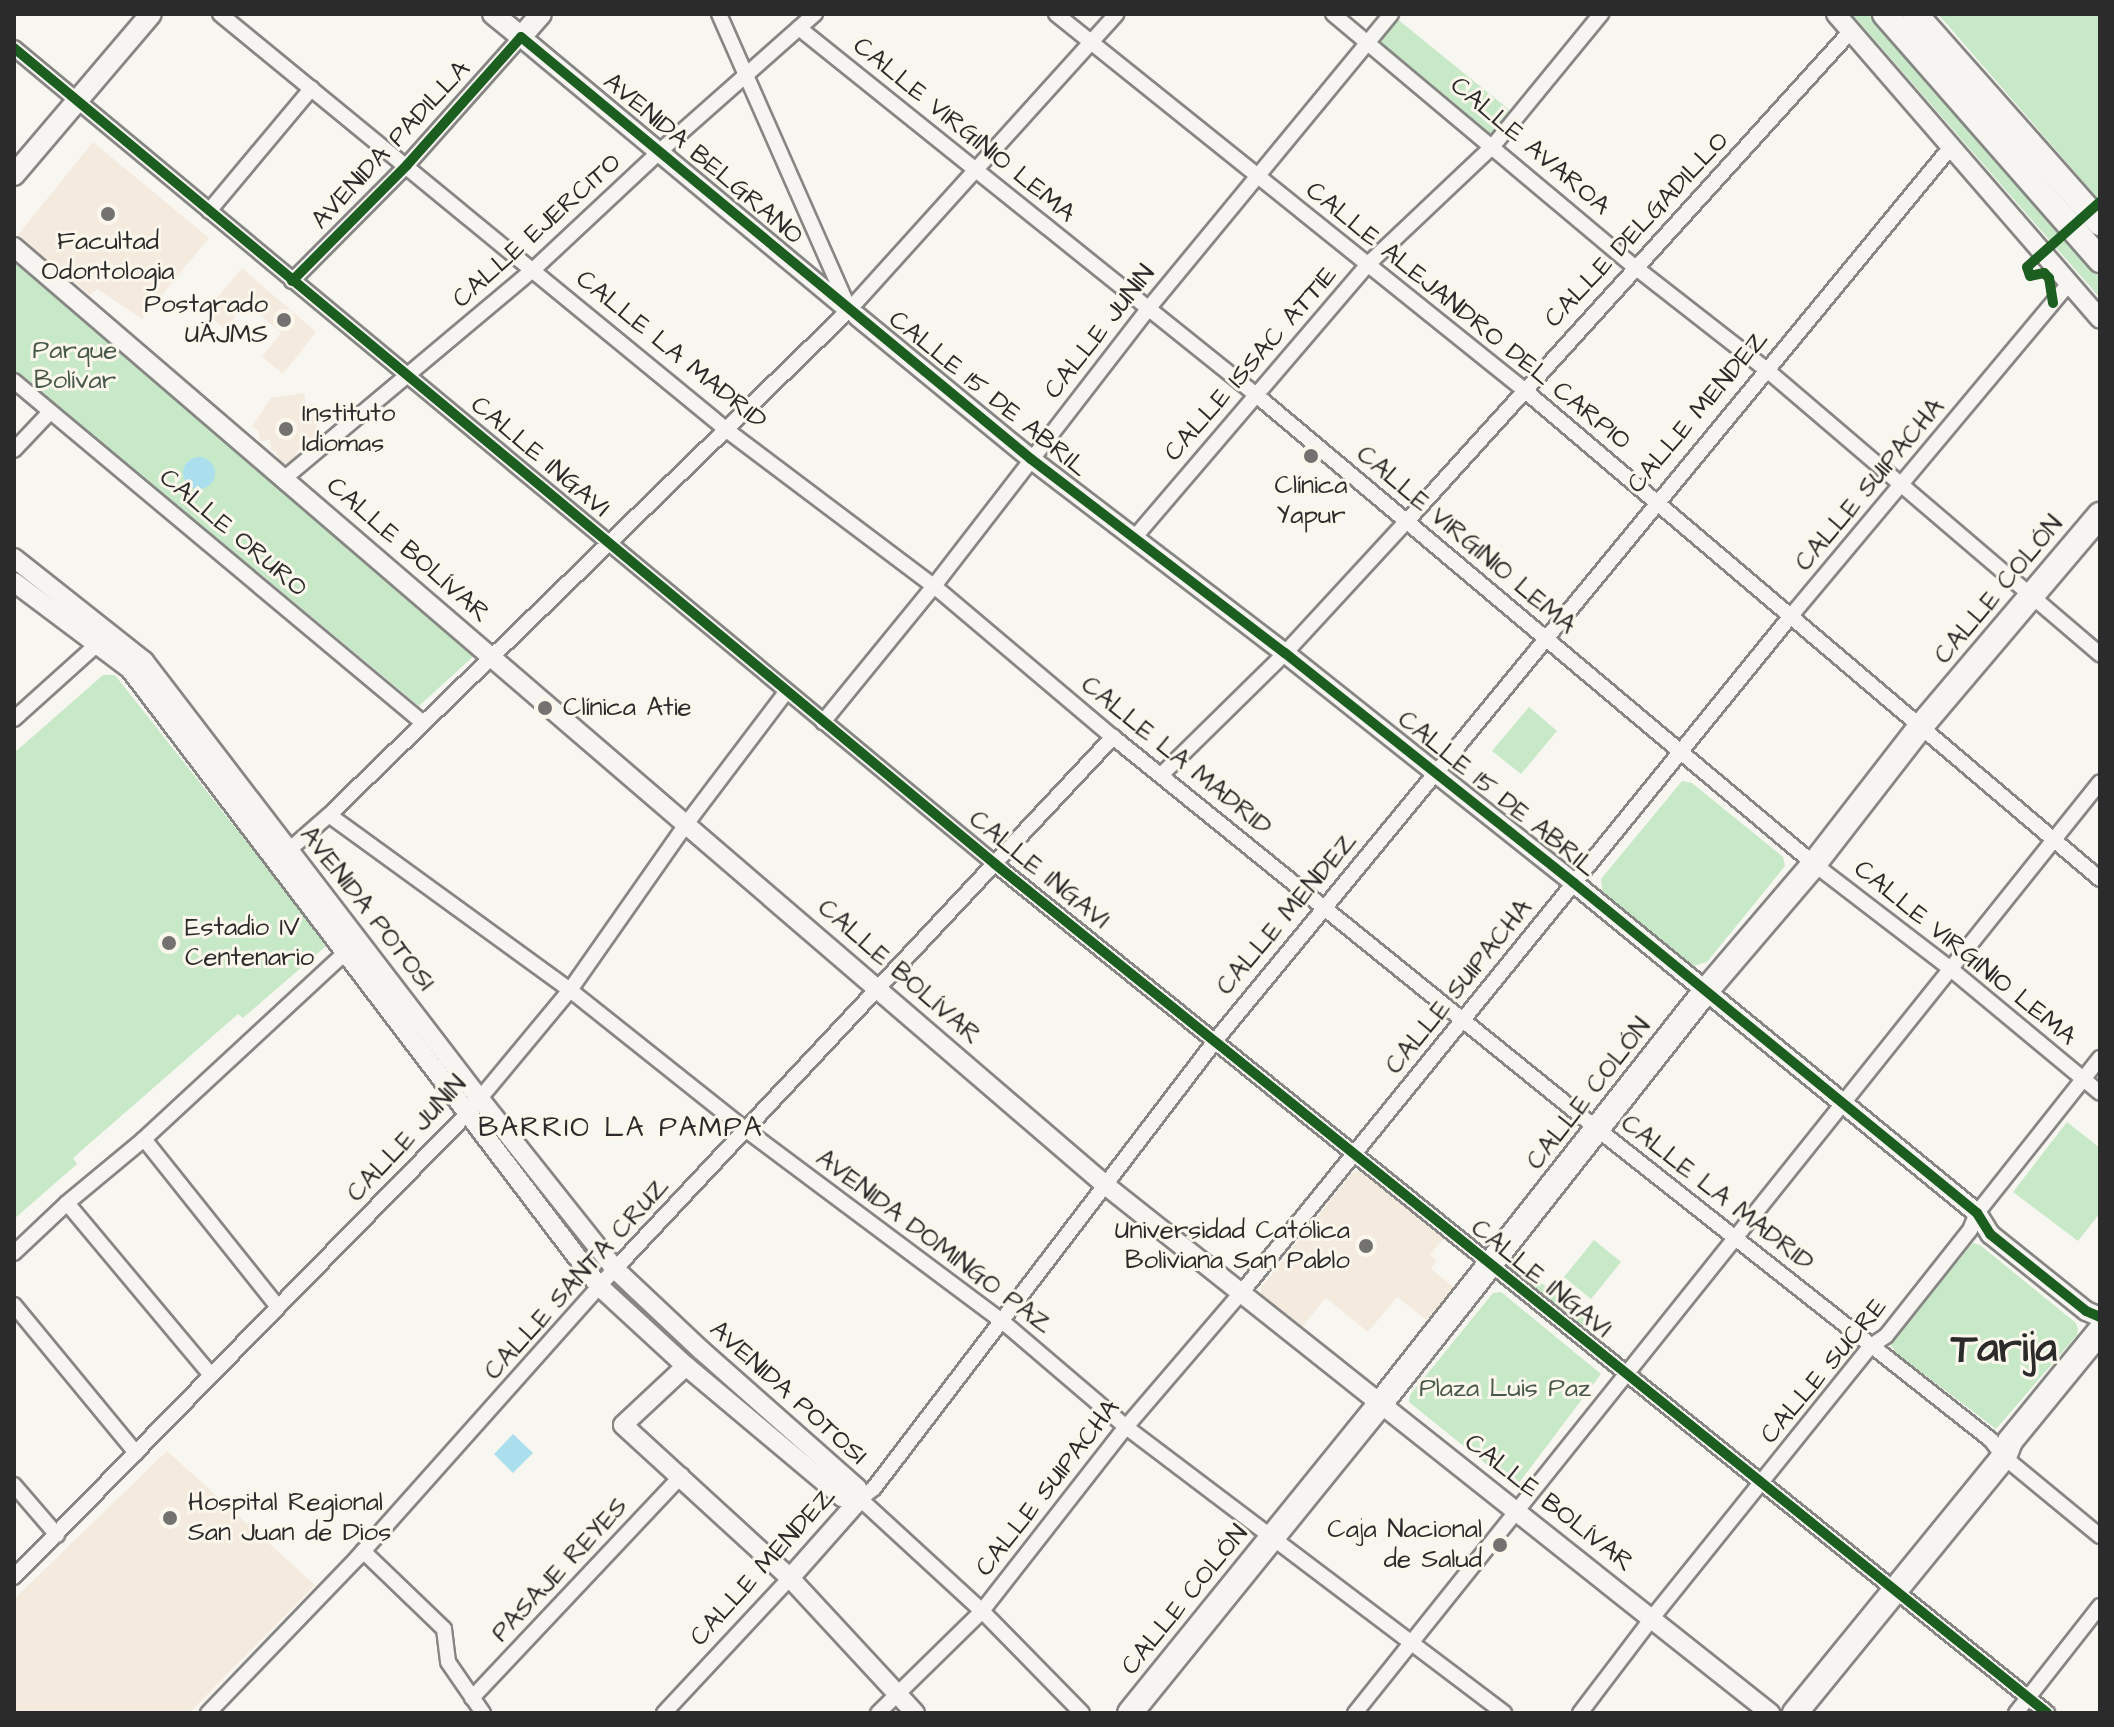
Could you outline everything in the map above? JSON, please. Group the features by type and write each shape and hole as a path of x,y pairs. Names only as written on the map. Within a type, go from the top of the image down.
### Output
{"main road":[{"path":"14,175 151,14"},
{"name":"AVENIDA BELGRANO","path":"493,14 521,37"},
{"name":"AVENIDA PADILLA","path":"521,37 541,14"},
{"path":"1885,14 2100,260"},
{"path":"1915,14 2100,223"},
{"name":"CALLE COLÓN","path":"1130,1713 1380,1404 1704,993 1814,864 1921,726 2030,594 2100,515"},
{"path":"1795,1713 2004,1457 2010,1441 2100,1331"}],"street":[{"name":"CALLE LA MADRID","path":"220,14 728,431 934,586 1113,737 1596,1128 1991,1440 2004,1457 2100,1536"},
{"path":"719,14 853,313"},
{"name":"CALLE EJERCITO","path":"286,477 411,376 534,269 660,151 815,14"},
{"name":"CALLE ALEJANDRO DEL CARPIO","path":"1056,14 1523,389 2100,879"},
{"path":"282,856 329,815 422,722 853,313 975,170 1116,14"},
{"name":"CALLE AVAROA","path":"1333,14 1635,267 1767,370 2100,654"},
{"name":"CALLE JUNIN","path":"823,722 934,586 1148,309 1391,14"},
{"name":"CALLE ISSAC ATTIE","path":"1135,537 1367,265 1493,146 1601,14"},
{"path":"1836,14 2100,319"},
{"name":"CALLE VIRGINIO LEMA","path":"799,28 1255,394 1814,864 1952,970 2100,1093"},
{"name":"CALLE DELGADILLO","path":"1161,775 1285,653 1851,31"},
{"name":"AVENIDA BELGRANO","path":"521,37 853,313"},
{"name":"AVENIDA PADILLA","path":"292,281 407,165 521,37"},
{"name":"CALLE INGAVI","path":"14,48 995,864 2047,1713"},
{"path":"209,211 312,88"},
{"name":"CALLE MENDEZ","path":"664,1713 860,1499 874,1488 1215,1041 1951,147"},
{"name":"CALLE BOLÍVAR","path":"14,247 286,477 1104,1184 1380,1404 1518,1509 1770,1713"},
{"name":"CALLE SUIPACHA","path":"878,1713 982,1611 1126,1427 1241,1293 1790,617 2069,283"},
{"name":"CALLE 15 DE ABRIL","path":"853,313 1031,459 1285,653 1574,883 1704,993 1977,1213 1990,1234 2086,1311 2100,1317"},
{"name":"CALLE ORURO","path":"14,381 422,722"},
{"path":"14,450 50,412"},
{"name":"AVENIDA POTOSI","path":"14,558 104,639 130,669 615,1269 857,1488 860,1499 842,1497 686,1366 600,1287 467,1114 353,946"},
{"name":"AVENIDA POTOSI","path":"14,582 104,639"},
{"path":"14,719 104,639"},
{"name":"CALLE JUNIN","path":"14,1577 467,1114 570,990 687,823 786,692"},
{"name":"CALLE SANTA CRUZ","path":"208,1713 363,1551 615,1269 1113,737"},
{"path":"1355,1713 2100,782"},
{"name":"AVENIDA DOMINGO PAZ","path":"329,815 570,990 745,1129 1002,1321 1126,1427 1504,1713"},
{"path":"14,1253 67,1203 144,1139 353,946"},
{"name":"CALLE SUCRE","path":"1580,1713 1652,1618 1871,1346 1895,1324 1970,1230 1977,1213 2100,1058"},
{"path":"144,1139 278,1307"},
{"path":"67,1203 211,1375"},
{"path":"14,1305 136,1453"},
{"path":"701,1350 623,1425 682,1475 790,1578 915,1713"},
{"name":"PASAJE REYES","path":"472,1698 682,1475"},
{"path":"14,1485 57,1535"},
{"path":"860,1499 982,1611 1082,1713"},
{"path":"363,1551 444,1629 448,1662 483,1713"},
{"path":"2016,1713 2100,1606"}],"shaded area":[{"name":"Facultad Odontologia","path":"93,142 209,238 142,319 97,289 90,295 17,236"},
{"name":"Postgrado UAJMS","path":"242,268 316,332 283,374 262,357 281,333 247,303 224,329 205,312"},
{"name":"Instituto Idiomas","path":"304,393 306,405 314,404 318,438 303,438 305,449 298,450 295,460 284,464 278,459 276,451 271,451 270,440 260,441 259,431 252,427 271,398"},
{"name":"Universidad Católica Boliviana San Pablo","path":"1361,1170 1445,1237 1430,1255 1437,1261 1431,1269 1460,1292 1433,1325 1397,1297 1368,1332 1326,1298 1302,1327 1261,1295 1261,1288 1352,1173"},
{"name":"Hospital Regional San Juan de Dios","path":"167,1451 315,1585 189,1713 14,1713 14,1599"}],"green space":[{"path":"1852,14 1877,14 2100,269 2100,298"},
{"path":"1938,14 2100,14 2100,201"},
{"path":"1396,18 1518,117 1493,142 1373,45"},
{"name":"Parque Bolívar","path":"14,259 477,653 419,706 14,370"},
{"name":"Estadio IV Centenario","path":"103,675 115,675 324,940 325,947 243,1018 238,1014 73,1158 77,1164 14,1219 14,753"},
{"path":"1529,707 1557,731 1521,774 1492,751"},
{"path":"1682,781 1692,783 1783,857 1785,866 1707,962 1693,966 1603,894 1601,879"},
{"path":"2067,1122 2100,1148 2100,1213 2078,1241 2013,1192"},
{"path":"1594,1240 1621,1262 1591,1299 1564,1277"},
{"path":"1973,1243 1980,1245 2076,1323 2078,1329 2077,1335 1996,1429 1896,1353 1891,1345 1893,1338"},
{"path":"1507,1256 1590,1321 1582,1330 1503,1267"},
{"name":"Plaza Luis Paz","path":"1501,1292 1601,1374 1519,1483 1512,1485 1409,1402 1410,1395 1493,1293"}],"water":[{"path":"199,457 211,461 215,473 211,485 199,489 187,485 183,473 187,461"},
{"path":"513,1434 533,1453 513,1473 494,1454"}],"cycle path":[{"path":"292,281 407,165 521,37 1031,459 1285,653 1574,883 1977,1213 1990,1234 2086,1311 2100,1317"},
{"path":"14,48 995,864 2047,1713"},
{"path":"2053,303 2049,278 2044,273 2030,276 2027,267 2100,202"}],"place":[{"name":"Facultad Odontologia","path":"108,214"},
{"name":"Postgrado UAJMS","path":"284,320"},
{"name":"Instituto Idiomas","path":"286,429"},
{"name":"Clínica Yapur","path":"1311,456"},
{"name":"Clínica Atie","path":"545,708"},
{"name":"Estadio IV Centenario","path":"169,943"},
{"name":"Universidad Católica Boliviana San Pablo","path":"1366,1246"},
{"name":"Hospital Regional San Juan de Dios","path":"170,1518"},
{"name":"Caja Nacional de Salud","path":"1500,1545"}],"district":[{"name":"BARRIO LA PAMPA","path":"621,1128"},
{"name":"Tarija","path":"2004,1349"}]}
